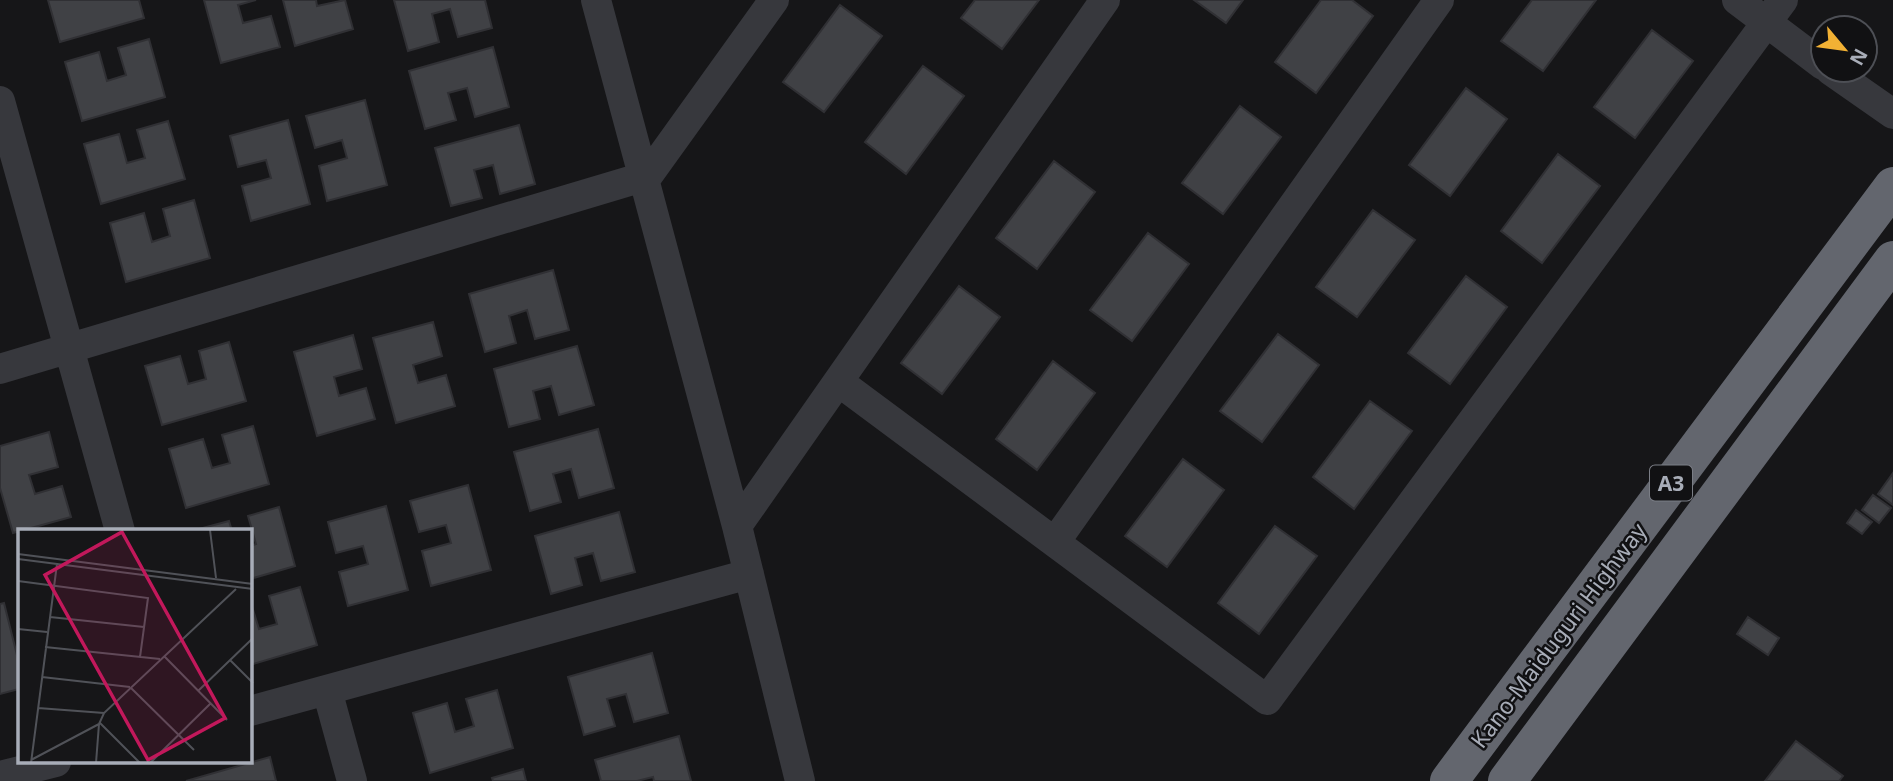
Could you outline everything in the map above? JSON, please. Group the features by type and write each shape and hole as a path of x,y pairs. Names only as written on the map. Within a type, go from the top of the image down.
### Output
{"highway":[{"name":"Kano-Maiduguri Highway","path":"1449,781 1893,186"},
{"name":"Kano-Maiduguri Highway","path":"1507,781 1893,260"}],"street":[{"path":"596,0 737,526 800,781"},
{"path":"0,369 643,179 774,0"},
{"path":"737,526 1105,0"},
{"path":"1055,542 1439,0"},
{"path":"1737,0 1775,11 1809,49"},
{"path":"839,383 1267,700 1775,11"},
{"path":"1850,84 1893,114"},
{"path":"0,102 119,529"},
{"path":"252,710 749,574"},
{"path":"327,690 352,781"},
{"path":"0,776 48,764"}],"building":[{"path":"48,0 139,0 144,18 60,42"},
{"path":"204,0 256,0 238,5 243,23 271,16 280,47 221,63"},
{"path":"283,0 316,0 317,6 345,0 353,29 295,46"},
{"path":"394,0 485,0 492,28 458,37 450,9 432,14 439,42 408,51"},
{"path":"975,0 1039,0 1002,49 961,18"},
{"path":"1194,0 1243,0 1226,23"},
{"path":"1321,0 1352,0 1373,16 1316,93 1275,62"},
{"path":"1532,0 1596,0 1543,71 1501,41"},
{"path":"840,5 882,36 824,112 783,82"},
{"path":"1652,30 1693,61 1635,138 1594,107"},
{"path":"149,39 165,97 82,121 65,62 99,52 107,81 126,75 118,48"},
{"path":"493,47 509,107 475,117 467,88 448,93 456,120 425,129 409,71"},
{"path":"923,66 964,96 906,174 865,142"},
{"path":"1466,88 1507,119 1450,196 1409,165"},
{"path":"365,100 387,185 327,201 319,166 347,158 342,140 315,148 306,116"},
{"path":"1240,106 1281,137 1223,214 1182,183"},
{"path":"288,120 310,204 251,221 242,186 271,178 266,160 238,167 230,136"},
{"path":"168,121 185,179 101,204 84,144 119,134 127,163 145,158 137,130"},
{"path":"519,125 535,184 500,194 493,165 474,170 482,198 451,206 435,148"},
{"path":"1558,154 1600,186 1542,263 1501,231"},
{"path":"1054,161 1095,192 1037,269 996,238"},
{"path":"194,200 210,258 126,282 110,223 144,213 152,242 170,236 163,209"},
{"path":"1373,210 1415,240 1357,317 1316,287"},
{"path":"1148,233 1189,264 1132,341 1090,310"},
{"path":"553,270 569,330 535,339 527,310 509,316 516,343 485,352 469,294"},
{"path":"1466,276 1507,307 1450,384 1408,353"},
{"path":"959,286 1000,317 942,394 901,363"},
{"path":"433,322 442,356 413,365 418,383 446,375 455,406 396,423 373,338"},
{"path":"1278,334 1319,365 1262,442 1220,411"},
{"path":"353,335 362,369 334,377 339,396 366,388 375,419 317,436 294,352"},
{"path":"229,342 246,401 162,425 145,366 180,356 188,384 206,379 199,351"},
{"path":"577,346 594,405 559,415 551,386 533,391 540,419 509,427 494,369"},
{"path":"1053,361 1095,393 1037,470 996,439"},
{"path":"1370,401 1412,431 1354,509 1313,477"},
{"path":"253,426 269,484 186,508 169,449 203,439 212,468 230,463 222,435"},
{"path":"598,429 614,488 579,498 571,469 553,474 561,502 530,511 514,452"},
{"path":"49,432 58,467 29,475 35,494 62,486 71,517 18,529 13,533 0,488 0,446"},
{"path":"1183,459 1224,490 1167,567 1125,536"},
{"path":"1893,473 1893,505 1878,494"},
{"path":"468,485 491,570 431,586 422,551 451,543 446,525 419,532 410,501"},
{"path":"1873,495 1891,508 1879,523 1862,510"},
{"path":"386,506 408,590 348,606 339,572 368,564 363,546 336,553 328,522"},
{"path":"279,507 295,566 252,578 252,545 256,544 248,516"},
{"path":"1856,510 1872,522 1862,534 1847,523"},
{"path":"619,512 635,572 601,581 593,553 575,558 582,585 551,594 535,536"},
{"path":"229,521 231,529 199,529"},
{"path":"1275,526 1317,556 1259,634 1218,603"},
{"path":"300,587 317,645 252,664 252,606 259,629 277,624 269,596"},
{"path":"4,603 18,659 18,689 0,694 0,604"},
{"path":"1748,617 1779,638 1768,655 1737,634"},
{"path":"652,653 668,713 634,722 626,694 607,699 615,726 584,735 568,677"},
{"path":"497,690 513,748 430,773 413,713 447,703 455,732 474,726 466,699"},
{"path":"679,736 691,781 654,781 653,777 637,781 601,781 595,760"},
{"path":"1796,741 1843,776 1839,781 1765,781"},
{"path":"270,757 276,781 186,781 252,764"},
{"path":"523,769 526,781 493,781 492,778"}]}
